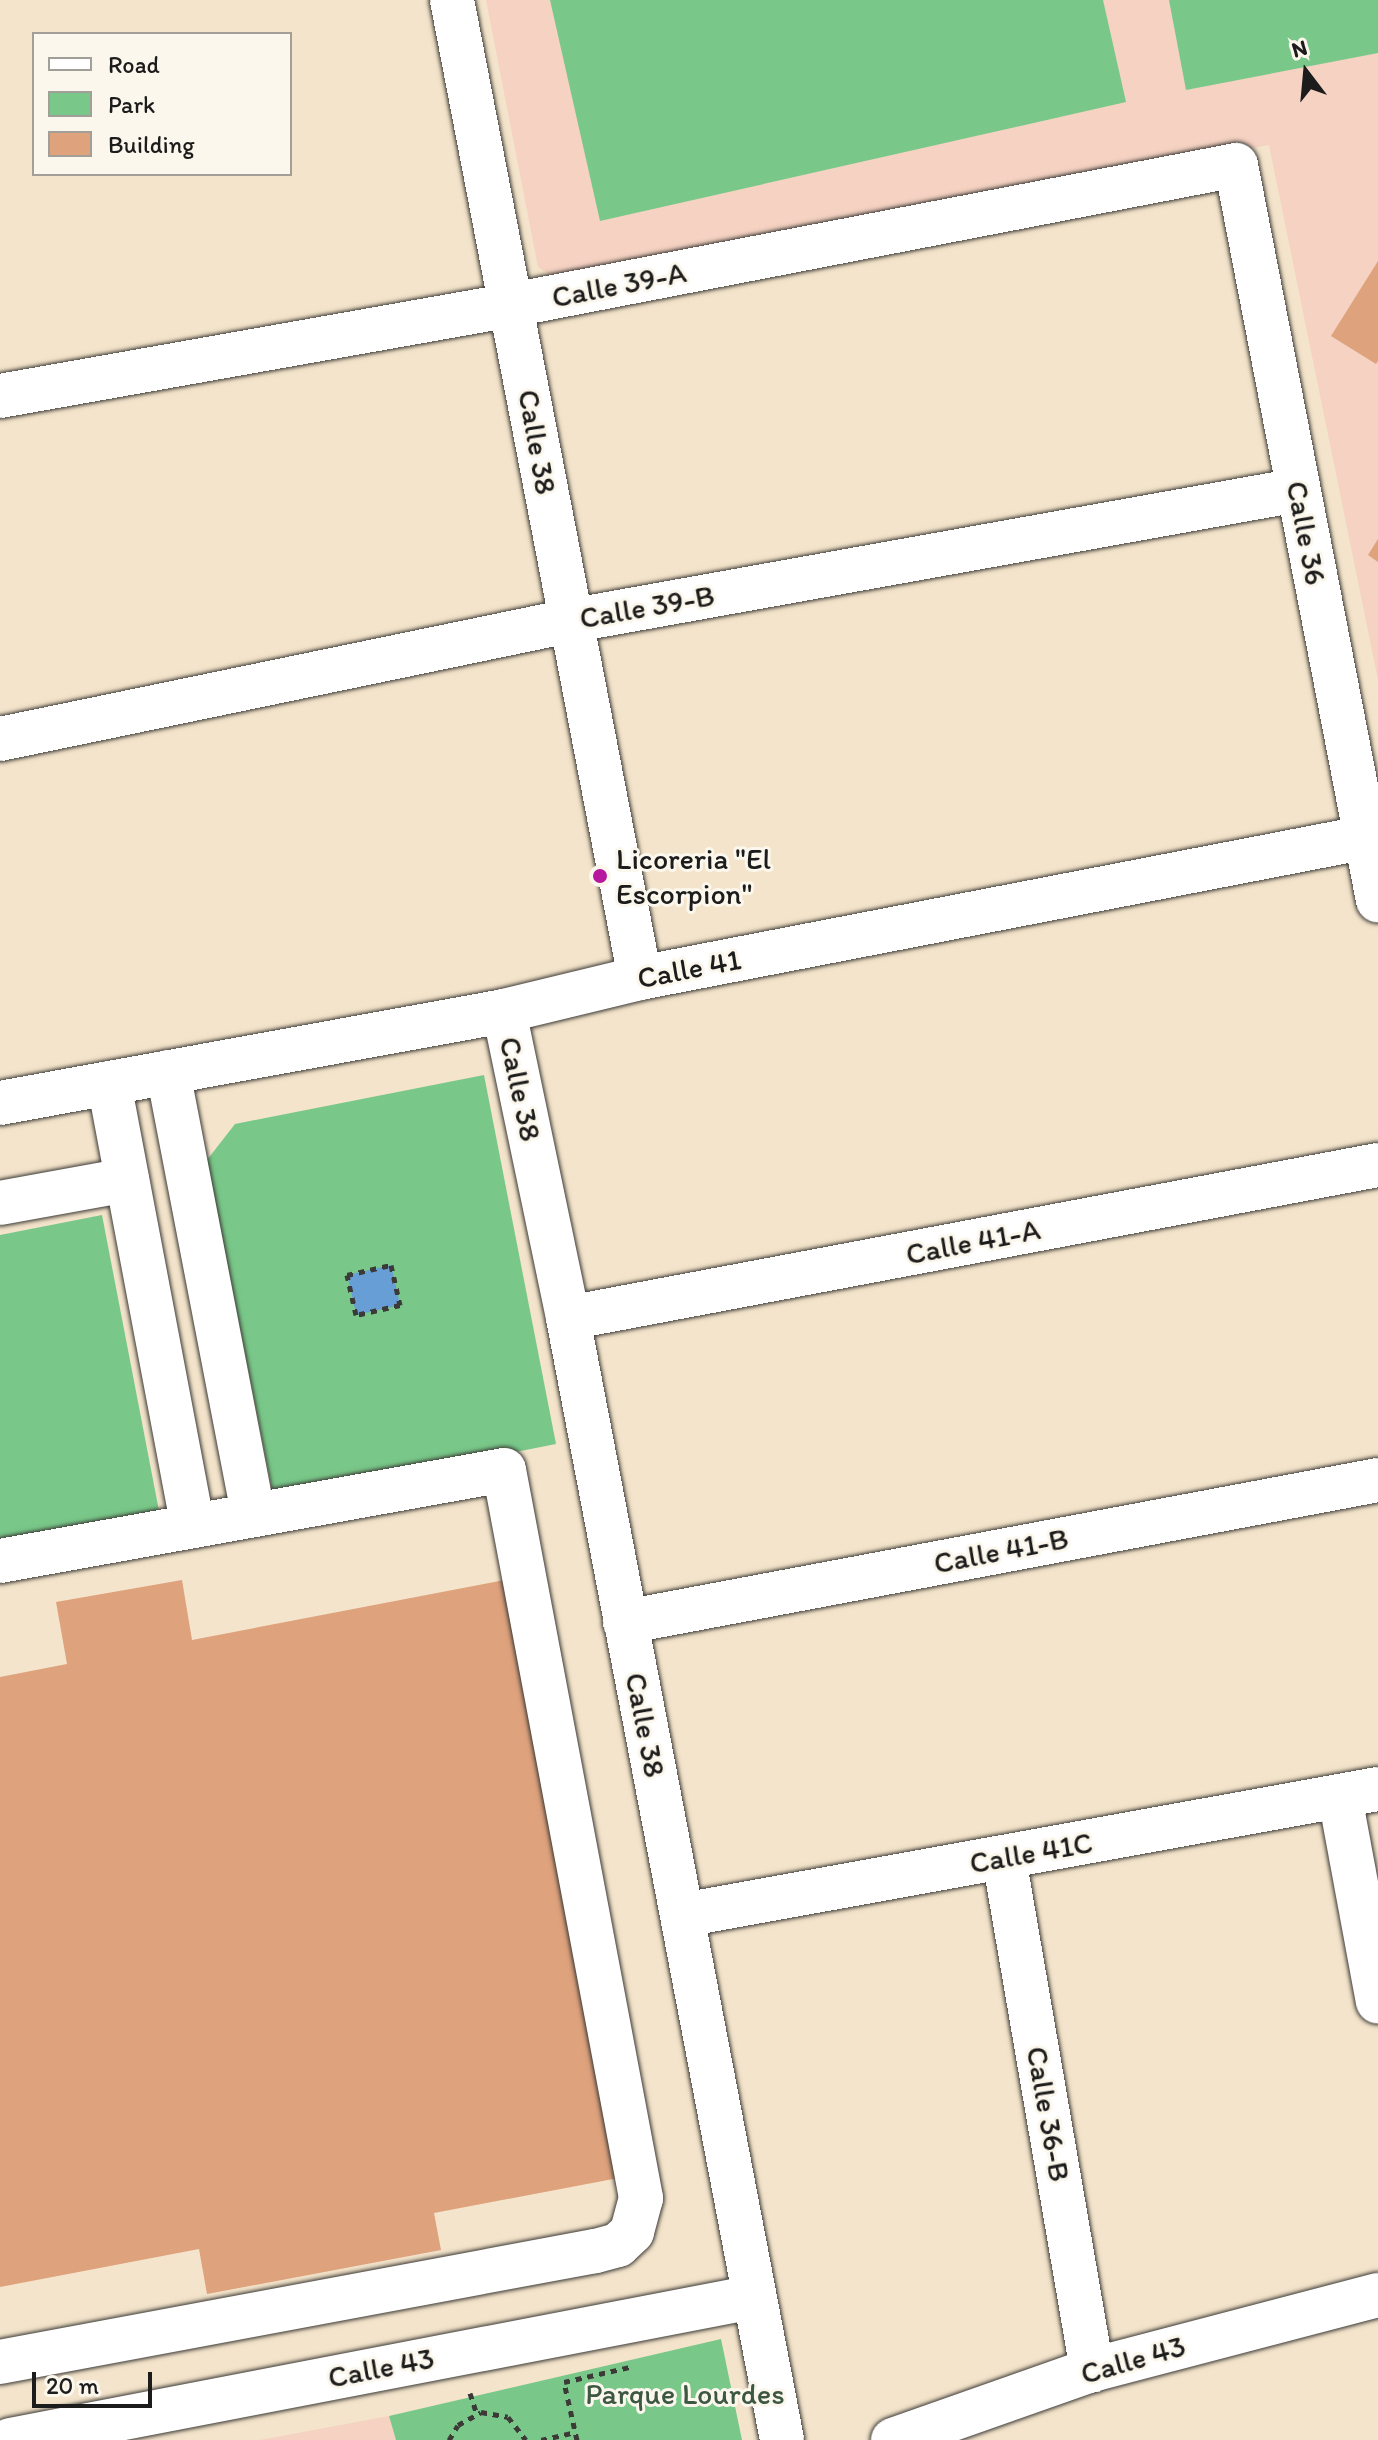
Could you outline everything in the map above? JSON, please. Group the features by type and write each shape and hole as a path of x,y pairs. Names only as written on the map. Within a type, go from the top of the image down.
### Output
{"street":[{"name":"Calle 38","path":"452,0 640,978"},
{"name":"Calle 39-A","path":"0,396 512,305 1236,165"},
{"name":"Calle 36","path":"1236,165 1298,490 1372,836 1378,900"},
{"name":"Calle 39-B","path":"0,739 569,621 1298,490"},
{"name":"Calle 41","path":"0,1103 504,1011 640,978 1372,836"},
{"name":"Calle 38","path":"504,1011 568,1318 782,2440"},
{"path":"168,1072 253,1515"},
{"path":"109,1083 193,1526"},
{"name":"Calle 41-A","path":"568,1318 1378,1165"},
{"path":"0,1203 127,1180"},
{"path":"0,1561 504,1470 640,2173 639,2216 632,2232 618,2245 0,2362"},
{"name":"Calle 41-B","path":"625,1622 1378,1480"},
{"path":"1359,1793 1378,2002"},
{"name":"Calle 41C","path":"683,1915 1359,1793"},
{"name":"Calle 36-B","path":"1004,1858 1092,2370"},
{"name":"Calle 43","path":"893,2440 1092,2370 1378,2295"},
{"name":"Calle 43","path":"10,2440 753,2297"}],"path":[{"path":"391,1265 400,1305 356,1315 347,1275 391,1265"},
{"path":"577,2440 564,2382 641,2365"},
{"path":"469,2388 477,2414"},
{"path":"449,2440 458,2425 477,2414 508,2417 526,2440"},
{"path":"541,2440 575,2432"}],"shaded area":[{"path":"486,0 1378,0 1378,680 1269,145 561,282 538,267"},
{"path":"389,2416 396,2440 260,2440"}],"green space":[{"path":"550,0 1103,0 1126,102 600,221"},
{"path":"1169,0 1378,0 1378,53 1186,90"},
{"path":"484,1075 556,1444 274,1500 207,1160 235,1124"},
{"path":"102,1215 160,1516 0,1547 0,1235"},
{"name":"Parque Lourdes","path":"721,2339 742,2440 396,2440 389,2416"}],"water":[{"path":"391,1265 400,1305 356,1315 347,1275"}],"building":[{"path":"1378,261 1378,361 1376,364 1331,336"},
{"path":"1378,539 1378,562 1368,555"},
{"path":"515,1578 629,2176 434,2213 441,2250 207,2294 199,2249 0,2287 0,1677 67,1664 56,1602 182,1580 192,1640"}],"place":[{"name":"Licoreria \"El Escorpion\"","path":"600,876"}]}
